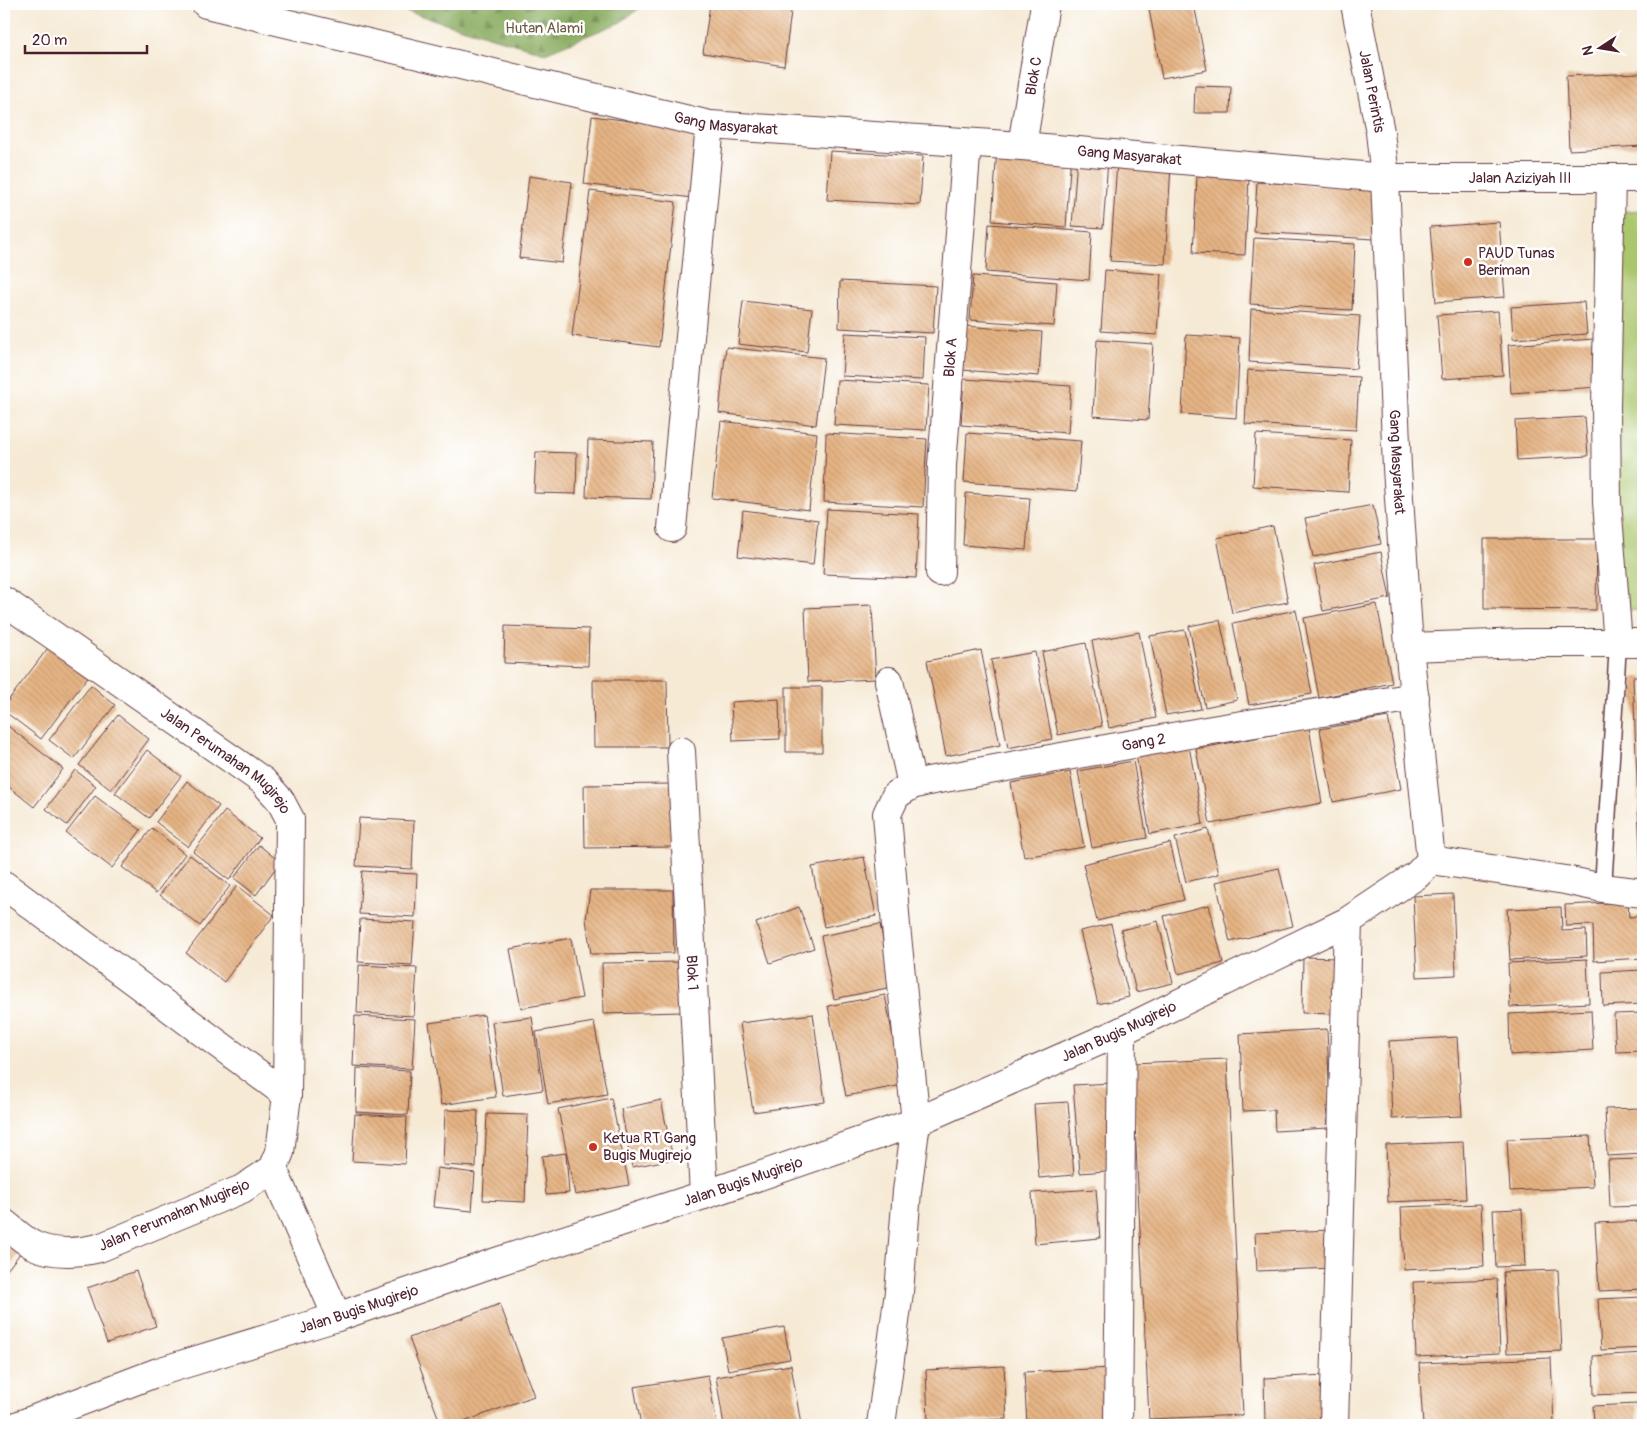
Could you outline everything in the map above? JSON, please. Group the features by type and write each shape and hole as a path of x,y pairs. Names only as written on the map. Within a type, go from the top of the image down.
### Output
{"street":[{"name":"Gang Masyarakat","path":"206,4 710,125 1022,146 1390,178 1398,468 1408,647 1432,860"},
{"name":"Blok C","path":"1022,146 1045,4"},
{"name":"Jalan Perintis","path":"1355,4 1390,178"},
{"path":"672,528 710,125"},
{"name":"Blok A","path":"940,572 942,465 968,143"},
{"name":"Jalan Aziziyah III","path":"1390,178 1643,178"},
{"path":"1408,647 1525,643 1631,643 1607,502 1606,407 1611,178"},
{"name":"Jalan Perumahan Mugirejo","path":"4,601 263,781 280,800 290,819 287,1094 280,1152 273,1169 242,1189 99,1248 76,1253 53,1251 32,1244 4,1223"},
{"path":"889,682 912,785"},
{"name":"Gang 2","path":"916,1122 896,926 887,814 896,794 912,785 1090,752 1415,697"},
{"name":"Blok 1","path":"681,751 704,1195"},
{"path":"1432,860 1643,893"},
{"name":"Jalan Bugis Mugirejo","path":"19,1425 158,1372 337,1317 496,1262 704,1195 916,1122 1122,1031 1348,921 1417,875 1432,860"},
{"path":"4,885 287,1094"},
{"path":"1334,1425 1348,921"},
{"path":"1118,1425 1122,1031"},
{"path":"881,1425 899,1292 907,1191 916,1122"},
{"path":"273,1169 337,1317"}],"lane":[{"path":"1604,888 1631,643"}],"green space":[{"name":"Hutan Alami","path":"382,4 645,4 621,22 545,53"},
{"path":"1643,210 1643,610 1618,611 1598,213"}],"building":[{"path":"710,4 792,4 784,66 703,53"},
{"path":"1148,4 1194,4 1207,70 1162,78"},
{"path":"1641,73 1643,146 1569,150 1566,76"},
{"path":"1195,86 1231,87 1230,113 1194,113"},
{"path":"592,116 699,130 692,198 584,184"},
{"path":"997,148 1071,153 1066,227 992,221"},
{"path":"830,151 923,156 920,205 827,200"},
{"path":"1077,157 1108,160 1103,228 1072,226"},
{"path":"1117,163 1171,166 1165,264 1110,261"},
{"path":"529,176 572,182 562,263 519,258"},
{"path":"1197,176 1249,179 1245,255 1193,253"},
{"path":"1257,182 1376,189 1374,239 1254,232"},
{"path":"590,191 676,202 659,347 572,336"},
{"name":"PAUD Tunas Beriman","path":"1499,222 1505,297 1436,302 1430,227"},
{"path":"989,224 1092,232 1089,280 986,272"},
{"path":"1254,238 1355,244 1352,310 1250,304"},
{"path":"1105,270 1161,274 1157,335 1101,331"},
{"path":"973,276 1057,282 1054,326 970,320"},
{"path":"840,281 936,286 933,333 839,328"},
{"path":"743,301 812,309 807,352 738,344"},
{"path":"1584,302 1587,334 1513,339 1511,307"},
{"path":"1251,309 1360,316 1356,369 1249,362"},
{"path":"1498,311 1503,375 1442,379 1437,315"},
{"path":"965,326 1042,332 1039,376 962,370"},
{"path":"845,333 925,337 923,380 842,376"},
{"path":"1186,335 1240,338 1236,418 1182,414"},
{"path":"1594,339 1598,387 1511,393 1508,345"},
{"path":"1097,340 1153,344 1148,420 1093,416"},
{"path":"726,347 824,358 816,425 719,413"},
{"path":"1248,370 1359,377 1356,430 1245,424"},
{"path":"964,379 1071,386 1068,433 961,425"},
{"path":"837,380 929,385 926,430 834,425"},
{"path":"1585,417 1588,456 1517,460 1515,421"},
{"path":"721,421 817,433 809,510 712,498"},
{"path":"826,433 927,439 923,507 824,502"},
{"path":"967,433 1081,441 1077,491 964,482"},
{"path":"1256,434 1351,440 1348,492 1253,486"},
{"path":"588,440 653,442 651,499 586,497"},
{"path":"536,452 577,453 576,494 534,493"},
{"path":"966,493 1030,498 1026,550 963,545"},
{"path":"1373,505 1381,544 1313,557 1305,518"},
{"path":"827,509 919,514 916,578 823,574"},
{"path":"743,510 818,520 813,565 738,556"},
{"path":"1273,526 1288,602 1232,613 1217,538"},
{"path":"1484,539 1597,539 1596,610 1484,609"},
{"path":"1381,552 1390,598 1323,611 1314,565"},
{"path":"1377,604 1392,683 1319,698 1304,618"},
{"path":"872,605 876,679 808,682 805,608"},
{"path":"1296,610 1312,694 1249,705 1233,623"},
{"path":"1220,620 1237,700 1205,707 1189,626"},
{"path":"505,626 589,629 588,666 504,663"},
{"path":"1185,630 1201,709 1166,715 1150,636"},
{"path":"1139,632 1156,718 1109,728 1092,641"},
{"path":"1086,643 1102,726 1058,735 1042,652"},
{"path":"51,644 90,674 41,739 4,711 4,706"},
{"path":"981,650 1000,745 946,756 927,661"},
{"path":"1035,652 1052,739 1008,748 991,660"},
{"path":"1633,677 1643,677 1643,881 1641,881"},
{"path":"593,680 667,680 668,747 594,747"},
{"path":"91,685 115,705 74,759 49,740"},
{"path":"786,687 822,687 822,752 786,752"},
{"path":"779,699 780,739 733,741 731,702"},
{"path":"118,715 149,739 111,790 79,765"},
{"path":"1388,717 1401,789 1333,802 1320,729"},
{"path":"4,723 63,769 34,807 4,783"},
{"path":"1309,728 1322,803 1210,824 1196,749"},
{"path":"1189,746 1203,824 1150,834 1136,755"},
{"path":"147,750 181,776 149,818 115,793"},
{"path":"1133,761 1147,838 1092,848 1078,771"},
{"path":"75,770 96,786 67,825 46,809"},
{"path":"1070,772 1084,847 1024,857 1011,783"},
{"path":"187,781 219,806 188,847 156,822"},
{"path":"673,784 674,847 585,848 584,785"},
{"path":"95,796 141,830 112,868 66,833"},
{"path":"225,811 260,838 229,880 193,852"},
{"path":"359,818 414,821 412,869 356,866"},
{"path":"152,828 185,854 156,893 122,867"},
{"path":"1208,829 1219,874 1186,882 1175,838"},
{"path":"1170,843 1184,900 1097,921 1083,864"},
{"path":"259,845 280,862 256,895 234,878"},
{"path":"190,855 230,886 200,926 160,895"},
{"path":"864,857 876,916 824,927 812,867"},
{"path":"1279,868 1293,926 1230,942 1216,882"},
{"path":"362,871 417,874 415,917 359,914"},
{"path":"237,886 274,915 224,982 186,953"},
{"path":"590,890 673,890 674,953 591,954 586,919"},
{"path":"1453,894 1456,975 1417,977 1413,896"},
{"path":"1628,902 1629,917 1643,916 1643,958 1594,961 1593,925 1566,926 1565,905"},
{"path":"1209,905 1223,963 1178,974 1164,916"},
{"path":"799,907 814,948 770,963 756,923"},
{"path":"1561,907 1562,931 1586,930 1587,956 1510,960 1507,909"},
{"path":"360,919 415,922 412,965 358,962"},
{"path":"1158,921 1173,983 1136,992 1121,930"},
{"path":"880,924 892,987 834,999 821,936"},
{"path":"1111,924 1129,997 1098,1004 1080,931"},
{"path":"571,938 582,998 521,1008 510,949"},
{"path":"1303,957 1336,958 1335,1014 1302,1013"},
{"path":"1587,959 1589,1003 1510,1007 1508,963"},
{"path":"682,962 683,1012 603,1014 602,963"},
{"path":"359,965 417,968 414,1016 357,1013"},
{"path":"1643,970 1643,1004 1603,1006 1602,972"},
{"path":"885,995 902,1085 846,1096 828,1006"},
{"path":"1591,1010 1593,1050 1510,1055 1509,1014"},
{"path":"1643,1013 1643,1051 1616,1052 1614,1014"},
{"path":"813,1014 825,1102 753,1112 740,1023"},
{"path":"484,1015 496,1097 441,1105 429,1023"},
{"path":"355,1016 415,1019 412,1069 353,1066"},
{"path":"532,1017 543,1090 503,1096 492,1022"},
{"path":"594,1022 607,1094 548,1104 536,1032"},
{"path":"1327,1029 1330,1107 1326,1107 1328,1128 1275,1131 1274,1110 1243,1111 1240,1034"},
{"path":"1457,1037 1462,1116 1392,1119 1389,1041"},
{"path":"1227,1059 1243,1415 1149,1419 1132,1063"},
{"path":"357,1068 410,1071 408,1115 356,1112"},
{"path":"1112,1083 1119,1170 1080,1173 1073,1085"},
{"name":"Ketua RT Gang Bugis Mugirejo","path":"611,1098 629,1185 575,1195 558,1109"},
{"path":"661,1100 673,1159 632,1167 621,1109"},
{"path":"1068,1102 1074,1175 1039,1178 1034,1104"},
{"path":"1643,1108 1643,1154 1607,1156 1605,1109"},
{"path":"445,1110 478,1111 476,1167 443,1165"},
{"path":"355,1114 407,1117 405,1164 352,1161"},
{"path":"487,1114 528,1115 525,1202 483,1200"},
{"path":"1590,1136 1593,1187 1510,1191 1507,1139"},
{"path":"1463,1142 1466,1199 1388,1202 1386,1145"},
{"path":"566,1153 569,1193 546,1195 542,1156"},
{"path":"1643,1159 1643,1206 1610,1207 1608,1160"},
{"path":"437,1168 475,1173 472,1211 433,1207"},
{"path":"1096,1189 1100,1238 1035,1244 1032,1193"},
{"path":"1481,1204 1484,1266 1404,1270 1401,1207"},
{"path":"1522,1209 1525,1266 1496,1267 1493,1210"},
{"path":"1643,1221 1643,1289 1599,1291 1595,1223"},
{"path":"1332,1230 1334,1268 1257,1271 1255,1233"},
{"path":"4,1239 21,1252 4,1274"},
{"path":"1558,1270 1562,1351 1507,1353 1503,1272"},
{"path":"136,1271 156,1326 107,1343 87,1288"},
{"path":"1497,1279 1500,1353 1416,1357 1413,1282"},
{"path":"1643,1297 1643,1348 1601,1350 1598,1299"},
{"path":"500,1304 534,1396 455,1425 441,1425 409,1338"},
{"path":"784,1327 790,1359 728,1370 722,1338"},
{"path":"1643,1353 1643,1393 1594,1395 1593,1356"},
{"path":"1551,1358 1554,1425 1423,1425 1419,1363"},
{"path":"791,1365 801,1425 724,1425 716,1377"},
{"path":"1004,1366 1007,1419 928,1422 926,1370"},
{"path":"1114,1368 1116,1422 1027,1425 1024,1372"},
{"path":"708,1375 717,1425 641,1425 634,1387"},
{"path":"1327,1375 1329,1418 1265,1421 1264,1378"},
{"path":"1637,1404 1638,1425 1594,1425 1593,1406"}],"place":[{"name":"PAUD Tunas Beriman","path":"1468,262"},
{"name":"Ketua RT Gang Bugis Mugirejo","path":"593,1147"}]}
